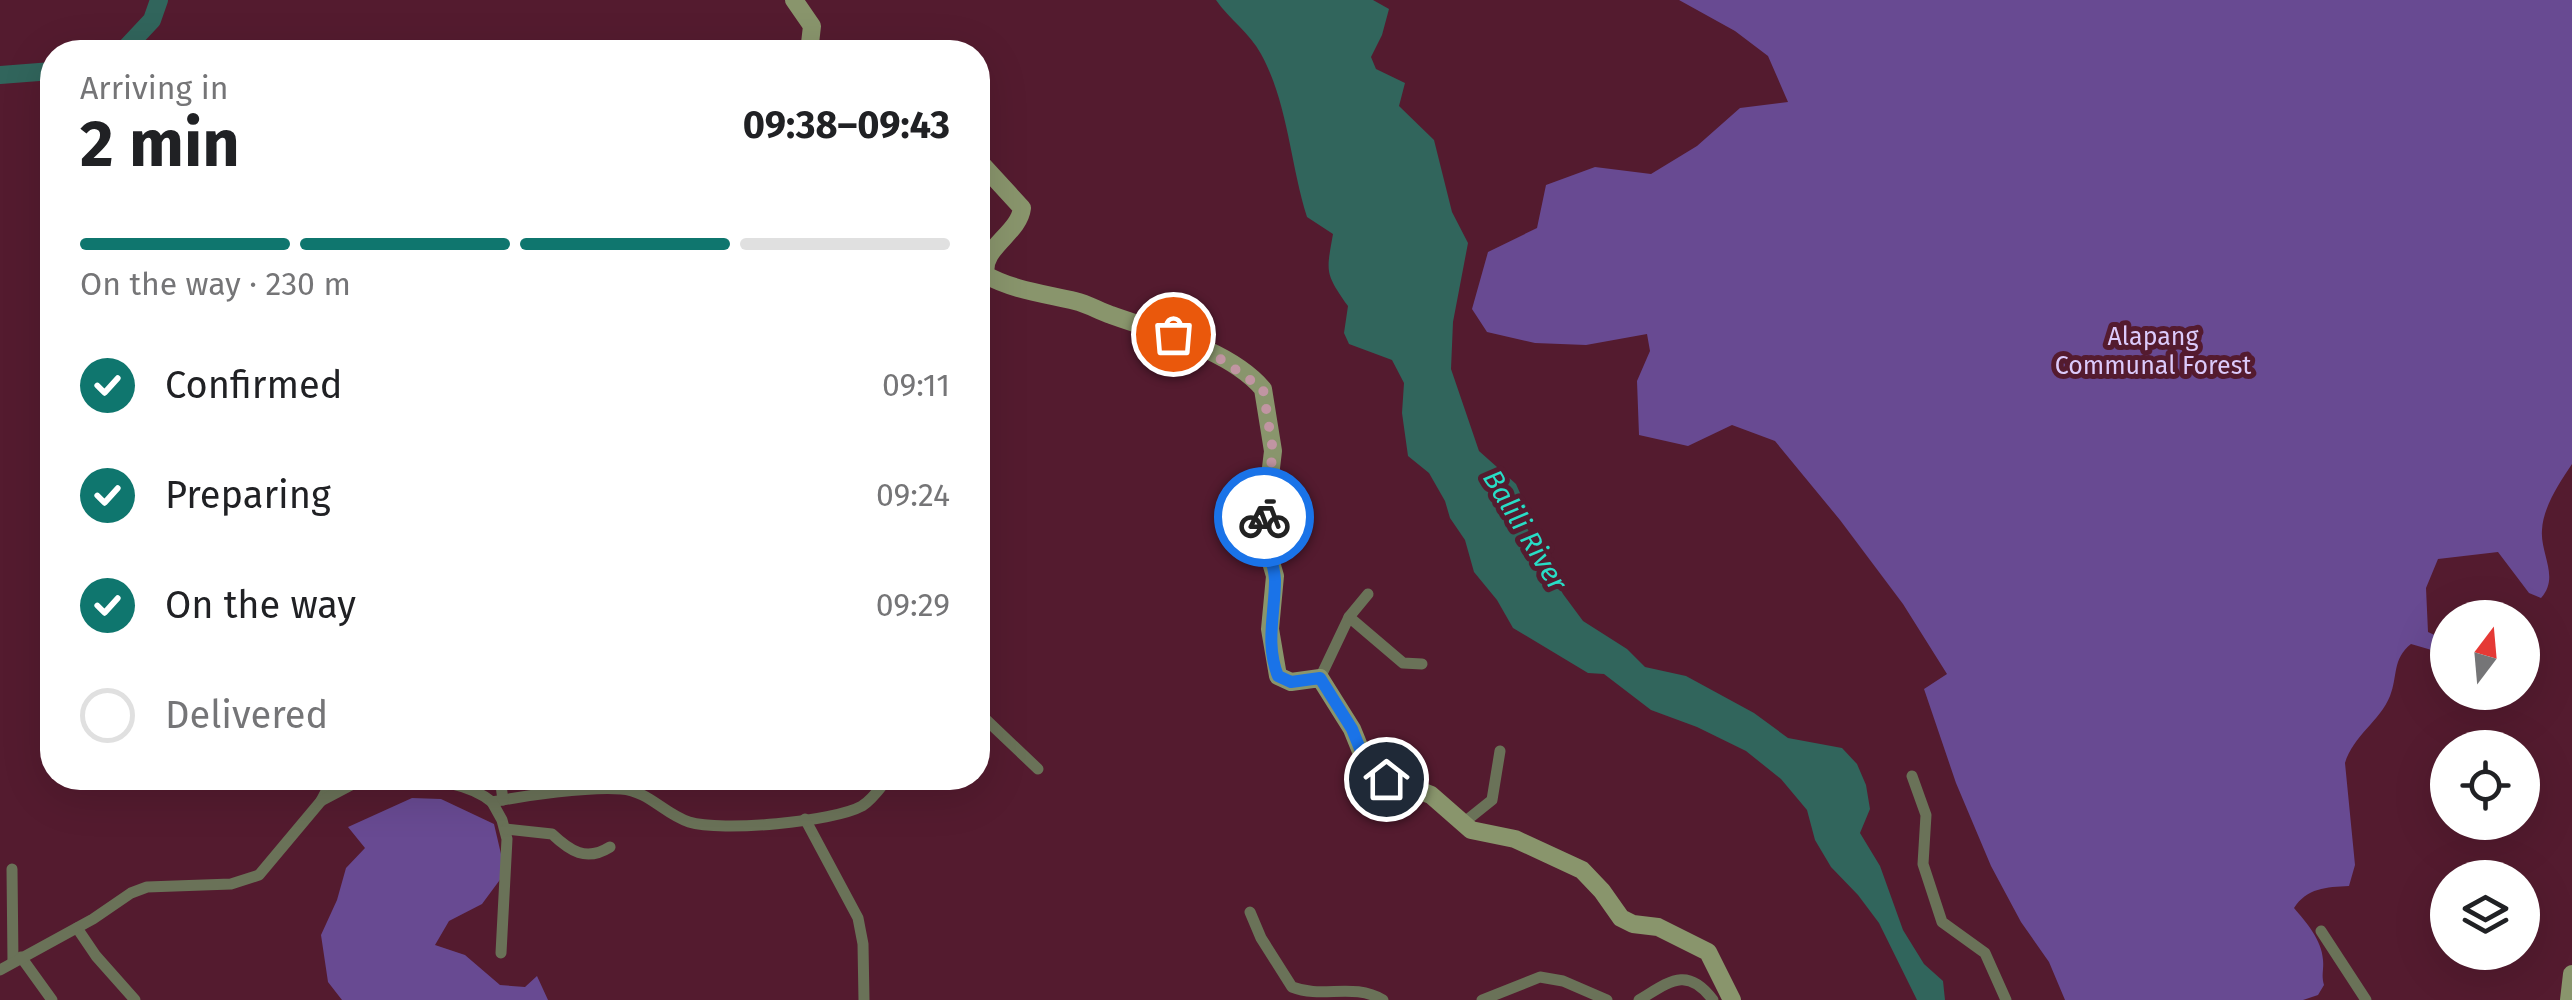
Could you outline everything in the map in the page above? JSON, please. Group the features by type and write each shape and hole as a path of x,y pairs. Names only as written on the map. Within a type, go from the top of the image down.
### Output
{"street":[{"path":"794,0 812,26 810,40"},
{"path":"990,173 1022,208 1020,220 990,255"},
{"path":"990,276 1173,334 1222,360 1263,389 1273,451 1263,535 1275,576 1270,629 1274,667 1283,681 1320,678"},
{"path":"1320,678 1349,617 1368,594"},
{"path":"1349,617 1403,663 1422,664"},
{"path":"1320,678 1352,729 1367,766 1386,779 1431,795 1462,824 1482,834 1515,839 1590,876 1621,918 1658,927 1708,952 1732,1000"},
{"path":"990,723 1038,769"},
{"path":"1462,824 1492,800 1500,751"},
{"path":"1912,776 1926,815 1921,854 1942,922 1985,953 2006,1000"},
{"path":"0,970 131,893 148,887 231,884 259,875 328,790"},
{"path":"321,802 343,790"},
{"path":"471,790 497,801 603,790"},
{"path":"498,790 497,801 506,829 501,953"},
{"path":"628,790 650,798 683,820 725,827 836,814 866,804 878,790"},
{"path":"805,819 858,918 863,944 864,1000"},
{"path":"506,829 548,832 580,854 610,847"},
{"path":"12,868 17,960 52,1000"},
{"path":"1250,912 1292,987 1313,992 1359,990 1383,1000"},
{"path":"77,928 135,1000"},
{"path":"2322,931 2366,1000"},
{"path":"2569,1000 2572,974"},
{"path":"1482,1000 1540,977 1563,981 1607,1000"},
{"path":"1639,1000 1660,986 1684,979 1703,987 1713,1000"}],"green space":[{"name":"Alapang Communal Forest","path":"1679,0 2572,0 2572,464 2543,521 2549,582 2541,598 2529,593 2498,552 2438,559 2426,588 2430,650 2411,644 2405,650 2386,705 2354,745 2345,763 2355,865 2349,886 2311,893 2294,908 2320,945 2324,985 2318,995 2303,1000 2065,1000 2049,962 2021,922 1991,866 1956,783 1924,689 1947,674 1903,604 1775,441 1732,425 1688,446 1639,435 1637,381 1650,351 1647,334 1586,345 1535,343 1487,332 1472,309 1488,252 1537,228 1546,185 1595,167 1651,174 1697,146 1740,108 1788,102 1768,56 1735,31"},
{"path":"412,798 441,799 494,824 501,854 502,877 482,904 449,921 435,945 465,955 500,985 525,987 537,976 548,1000 342,1000 328,982 321,935 346,868 365,848 348,827"}],"water":[{"name":"Balili River","path":"1216,0 1373,0 1389,9 1371,57 1376,69 1405,83 1399,106 1434,140 1452,212 1468,243 1453,322 1451,369 1479,451 1516,484 1527,509 1527,528 1563,594 1583,621 1627,649 1645,667 1686,676 1754,713 1788,738 1842,748 1857,764 1870,809 1860,833 1880,866 1903,930 1924,964 1943,981 1945,1000 1917,1000 1879,923 1831,867 1815,840 1807,810 1781,779 1746,751 1651,710 1604,674 1588,673 1513,628 1474,572 1465,540 1429,473 1408,456 1402,413 1404,383 1392,360 1349,344 1344,333 1348,306 1329,272 1333,234 1307,217 1283,113 1261,54"}],"waterway":[{"path":"133,40 152,20 159,0"},
{"path":"0,75 40,72"}],"way so far":[{"path":"1173,334 1222,360 1263,389 1273,451 1264,517"}],"route":[{"path":"1264,517 1263,535 1275,576 1270,629 1278,676 1291,682 1320,678 1352,729 1367,766 1386,779"}]}
